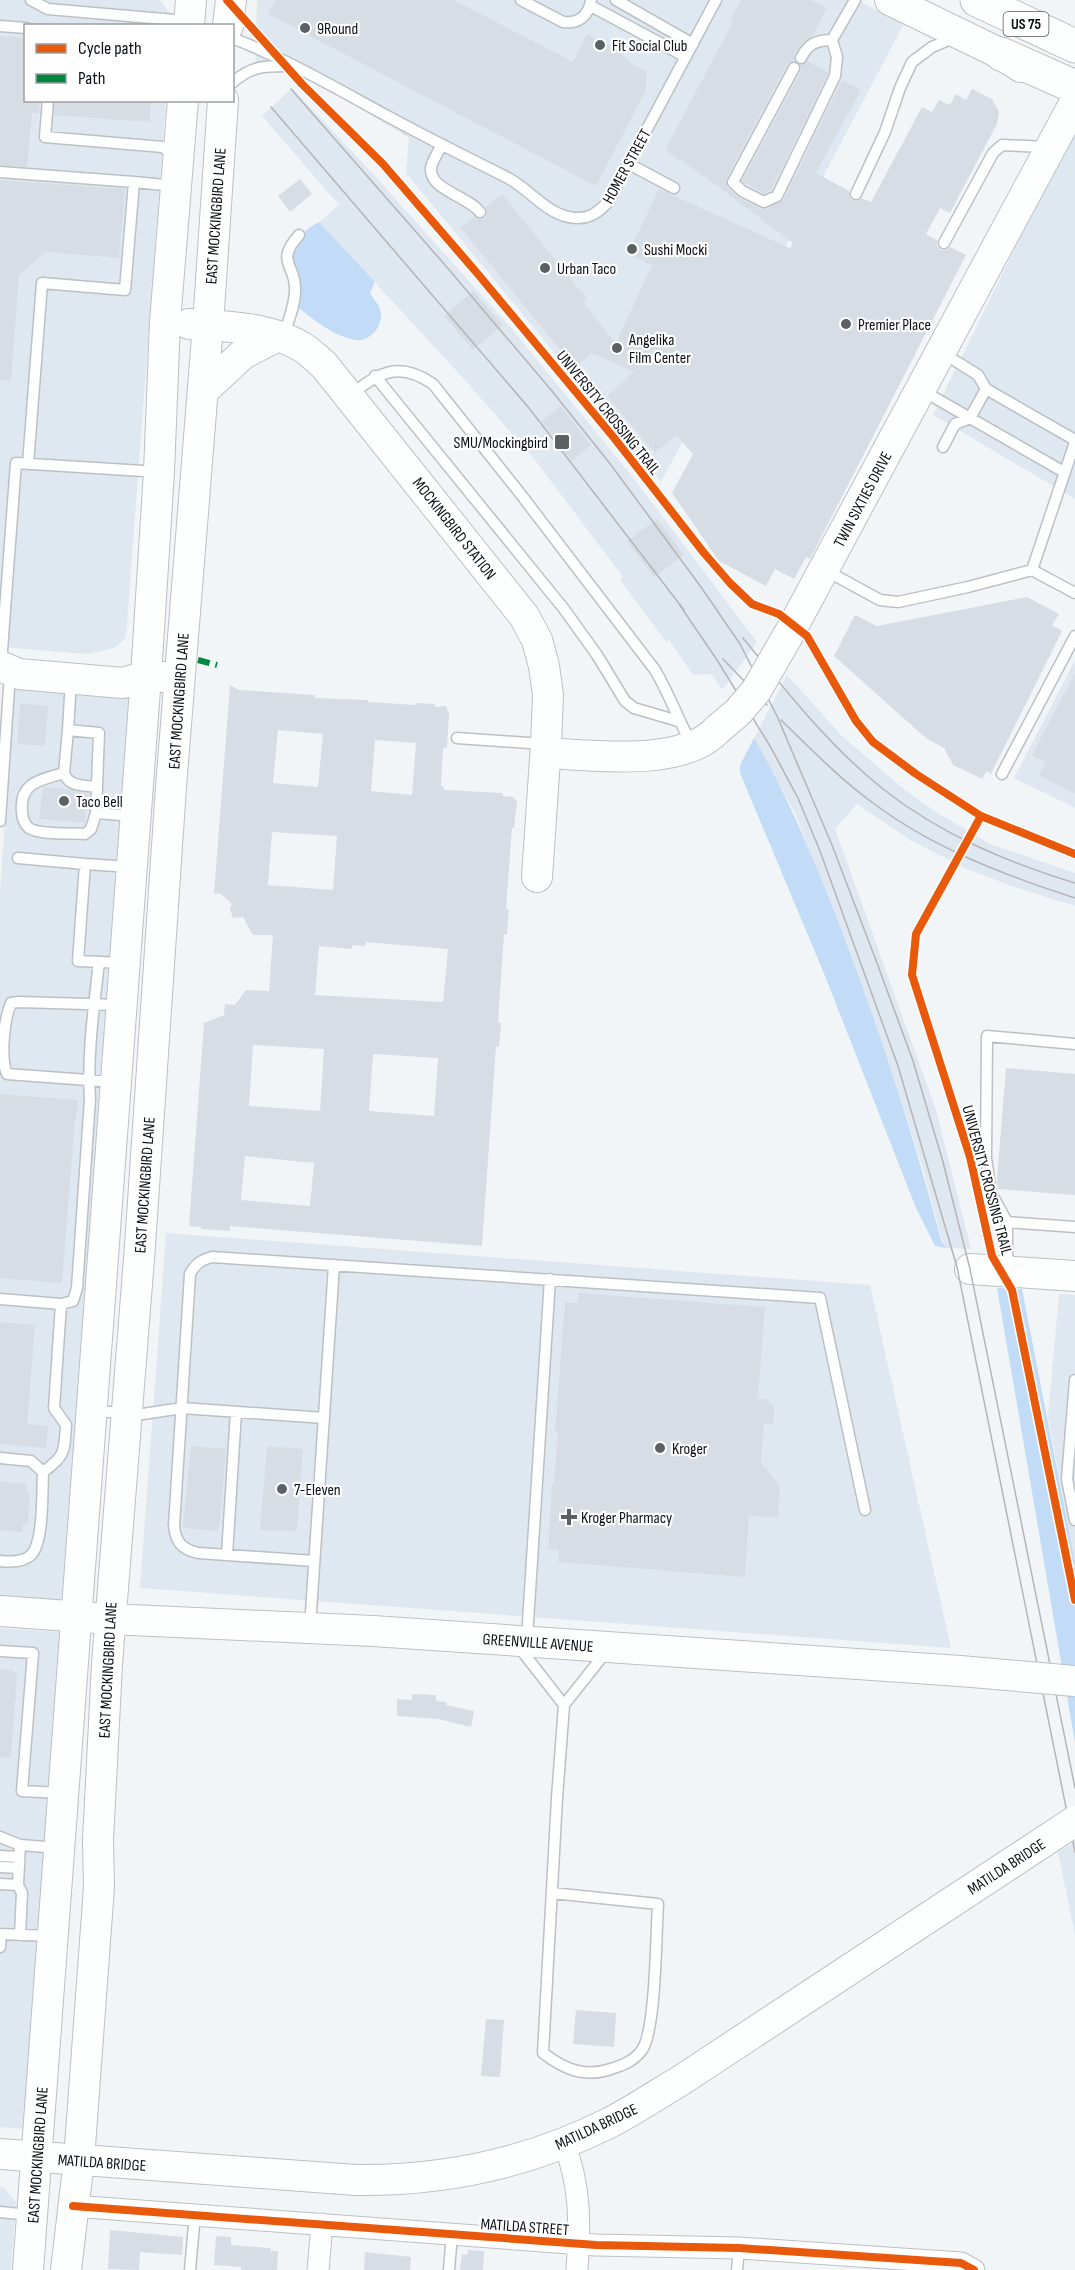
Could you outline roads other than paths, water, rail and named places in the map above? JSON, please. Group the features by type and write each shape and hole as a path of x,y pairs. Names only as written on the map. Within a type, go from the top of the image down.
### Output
{"highway":[{"name":"US 75","path":"977,0 1075,46"},
{"path":"1001,54 1075,87"}],"main road":[{"path":"228,24 231,0"},
{"path":"890,0 1001,54 1075,101"},
{"name":"TWIN SIXTIES DRIVE","path":"546,749 626,758 661,754 686,733 718,729 738,712 756,691 824,570 1075,101"},
{"name":"EAST MOCKINGBIRD LANE","path":"28,2270 76,1616 86,1302 108,1004 132,867 159,472 165,322 183,102"},
{"name":"EAST MOCKINGBIRD LANE","path":"66,2270 79,2160 99,1887 98,1841 110,1618 144,1190 179,678 203,391 223,102"},
{"path":"176,172 219,162"},
{"name":"MOCKINGBIRD STATION","path":"165,322 250,330 302,347 324,365 524,616 537,640 548,695 537,877"},
{"path":"203,391 243,354 279,338"},
{"path":"159,472 196,475"},
{"path":"6,666 21,660 121,666 146,676 179,678"},
{"path":"6,666 19,674 123,683 146,676"},
{"path":"116,961 160,959"},
{"path":"95,1188 144,1190"},
{"path":"970,1269 1075,1276"},
{"name":"GREENVILLE AVENUE","path":"0,1611 310,1627 960,1671 1075,1681"},
{"name":"MATILDA BRIDGE","path":"38,2157 356,2180 399,2181 450,2176 495,2166 564,2144 609,2123 680,2081 1075,1821"},
{"path":"0,2154 38,2157"}],"street":[{"path":"564,2144 574,2168 580,2220 577,2270"},
{"name":"MATILDA STREET","path":"73,2206 579,2244 739,2248 961,2263 974,2270"},
{"path":"318,2270 322,2224"}],"lane":[{"path":"31,0 48,9 175,20 190,17"},
{"path":"521,0 563,22 570,23 585,16 591,3 686,57"},
{"path":"616,0 693,44"},
{"name":"HOMER STREET","path":"234,39 294,66 441,146 511,179 555,212 578,219 590,217 609,202 717,0"},
{"path":"794,68 733,182 742,191 764,202 777,196 835,76 837,57 832,40 855,0"},
{"path":"0,26 24,28"},
{"path":"856,194 885,132 900,88 912,62 932,46 960,35"},
{"path":"801,58 806,48 819,40 832,40"},
{"path":"234,82 252,69 266,66 294,66"},
{"path":"0,172 134,182 176,172 163,147 45,137 48,102"},
{"path":"944,243 993,153 1002,145 1050,147"},
{"path":"441,146 432,165 434,181 442,188 468,201 480,212"},
{"path":"629,164 674,188"},
{"path":"28,464 42,283 125,290 134,182"},
{"path":"279,338 295,296 296,287 287,260 288,251 299,235"},
{"path":"940,352 978,375 986,389 1075,441 1032,570"},
{"path":"349,396 375,376 393,372 414,374 433,384 510,480 655,670 670,696 686,733"},
{"path":"375,376 564,609 597,655 625,701 634,708 686,733"},
{"path":"920,389 1064,472"},
{"path":"943,447 955,424 970,418 986,389"},
{"path":"0,821 6,666 2,651 2,622 16,463 159,472"},
{"path":"824,570 880,600 898,602 1032,570 1075,593"},
{"path":"1002,774 1075,636"},
{"path":"72,679 64,773 71,784 96,787"},
{"path":"64,773 35,782 23,793 22,818 28,828 36,831 85,834 91,829 96,813 99,733 68,730"},
{"path":"457,738 546,749"},
{"path":"96,813 135,816"},
{"path":"18,858 132,867"},
{"path":"85,864 78,961 116,961"},
{"path":"102,1081 7,1074 3,1066 6,1015 11,1003 19,1002 108,1004"},
{"path":"1017,1272 1007,1257 1007,1222 991,1193 986,1158 987,1036 1075,1044"},
{"path":"1007,1222 1075,1227"},
{"path":"314,1561 198,1553 185,1550 176,1540 174,1526 190,1274 202,1259 212,1257 820,1298 865,1510"},
{"path":"310,1627 334,1265"},
{"path":"550,1280 520,1641 564,1705"},
{"path":"0,1299 61,1304 86,1302"},
{"path":"61,1304 54,1408 82,1421 127,1413 143,1414 182,1408 324,1418"},
{"path":"1075,1380 1067,1479 1075,1520"},
{"path":"227,1555 236,1412"},
{"path":"0,1561 12,1562 30,1556 38,1545 44,1472 59,1460 82,1421"},
{"path":"0,1458 31,1461 44,1472"},
{"path":"552,1893 658,1904 650,2030 642,2050 627,2064 598,2074 564,2068 543,2053 552,1893 564,1705 610,1648"},
{"path":"0,1651 33,1653 22,1791 63,1793"},
{"path":"0,1837 20,1845 59,1848"},
{"path":"20,1845 18,1885 22,1893 20,1935"},
{"path":"0,1856 19,1863"},
{"path":"0,1867 19,1863"},
{"path":"0,1884 18,1885"},
{"path":"0,1947 0,1934 52,1936"},
{"path":"0,2212 32,2215"},
{"path":"190,2270 195,2214"},
{"path":"449,2270 452,2234"},
{"path":"737,2270 739,2248"}],"tram line":[{"path":"291,89 445,265 552,391 611,465 740,644 777,716 832,845 877,963 913,1061 943,1162 970,1269 1075,1788"},
{"path":"271,107 529,408 684,610"},
{"path":"679,604 770,746 798,798 820,851 898,1066 957,1267 1075,1852"},
{"path":"743,638 826,736 883,789 927,820 974,845 1024,866 1075,883"},
{"path":"723,659 767,705"},
{"path":"781,720 861,794 920,834 996,870 1075,898"}],"place":[{"name":"9Round","path":"305,28"},
{"name":"Fit Social Club","path":"600,45"},
{"name":"Sushi Mocki","path":"632,249"},
{"name":"Urban Taco","path":"545,268"},
{"name":"Premier Place","path":"846,324"},
{"name":"Angelika Film Center","path":"617,348"},
{"name":"SMU/Mockingbird","path":"562,442"},
{"name":"Taco Bell","path":"64,801"},
{"name":"Kroger","path":"660,1448"},
{"name":"7-Eleven","path":"282,1489"},
{"name":"Kroger Pharmacy","path":"569,1517"}]}
